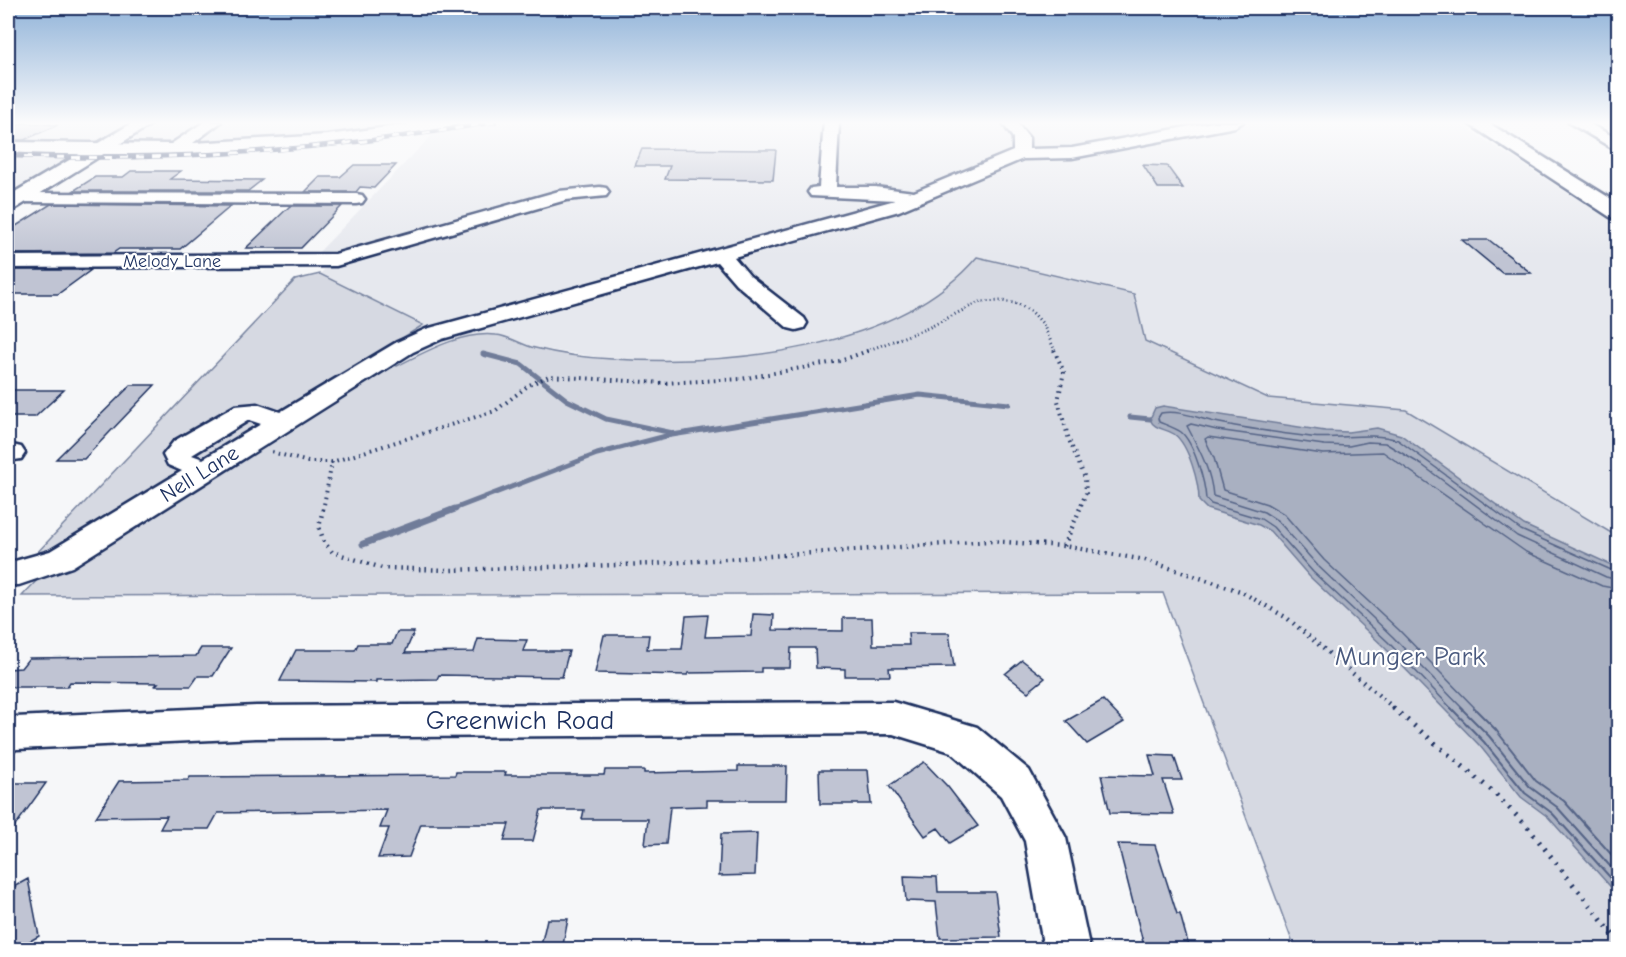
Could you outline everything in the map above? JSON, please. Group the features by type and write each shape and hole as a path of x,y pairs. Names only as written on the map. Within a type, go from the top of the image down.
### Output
{"main road":[{"path":"13,202 71,167"},
{"path":"1546,167 1618,212"},
{"path":"1567,167 1618,198"}],"street":[{"path":"825,167 822,192 875,192 916,197"},
{"name":"Nell Lane","path":"8,574 19,573 61,559 386,359 434,334 894,207 990,167"},
{"name":"Melody Lane","path":"8,262 336,260 566,195 600,192"},
{"path":"13,202 356,199"},
{"path":"721,254 743,280 796,323"},
{"path":"204,470 178,459 177,456 184,447 244,412 257,412 282,423"},
{"name":"Greenwich Road","path":"8,736 256,722 893,718 963,739 1015,783 1045,838 1067,950"}],"path":[{"path":"248,443 298,460 332,462 495,411 542,378 556,375 662,383 741,379 840,362 928,328 966,307 980,302 1002,301 1018,304 1032,312 1043,324 1064,372 1058,401 1069,440 1085,478 1086,493 1064,546"},
{"path":"332,462 319,527 324,542 332,552 345,558 382,568 449,570 653,564 989,542 1064,546 1145,560 1182,570 1240,591 1287,618 1491,789 1526,825 1618,941"}],"shaded area":[{"path":"8,167 53,167 8,193"},
{"path":"402,167 1527,167 1618,225 1618,537 1406,410 1268,398 1145,341 978,257 961,276 914,309 868,329 810,345 745,356 679,361 610,359 535,348 496,335 452,339 397,366 371,357 422,324 320,274 338,256 315,256"}],"green space":[{"name":"Munger Park","path":"977,257 1134,294 1145,341 1268,398 1406,410 1618,537 1618,949 1295,949 1163,593 22,596 39,578 34,556 295,280 320,274 423,325 372,357 397,366 445,343 483,335 501,336 535,348 583,357 707,359 757,355 808,346 857,332 903,314 943,289"}],"water":[{"path":"1163,406 1325,431 1348,432 1377,428 1401,435 1524,525 1618,568 1618,895 1548,817 1521,797 1480,746 1384,647 1309,576 1270,531 1259,525 1207,509 1199,501 1189,455 1174,434 1157,427 1150,419 1155,408"}],"building":[{"path":"352,167 394,167 374,188 360,187 356,192 305,192 320,177 340,177"},
{"path":"670,167 774,167 773,180 665,179"},
{"path":"1144,167 1167,167 1183,188 1158,188"},
{"path":"131,171 181,171 170,179 262,180 248,191 73,191 95,177 123,177"},
{"path":"51,204 231,206 180,249 119,249 113,253 8,254 8,231"},
{"path":"290,206 342,206 301,248 246,248"},
{"path":"1462,240 1489,240 1531,273 1502,273"},
{"path":"8,270 91,270 58,294 8,294"},
{"path":"131,385 155,385 84,459 56,459"},
{"path":"8,390 64,390 35,417 8,417"},
{"path":"753,614 774,615 773,630 843,631 843,618 872,618 873,645 909,645 908,633 949,633 954,667 889,668 890,676 845,676 845,669 816,668 815,648 791,648 790,668 761,668 761,672 688,673 688,675 595,673 604,635 649,635 647,649 682,649 686,616 708,615 705,637 751,636"},
{"path":"397,632 414,632 405,653 474,652 478,639 527,640 523,651 569,651 562,677 439,675 437,679 376,680 376,682 280,681 296,650 355,650 358,644 392,644"},
{"path":"201,648 231,648 213,676 198,676 191,686 155,686 158,683 70,682 67,687 8,687 8,669 21,668 29,658 196,656"},
{"path":"1022,660 1045,678 1028,692 1005,674"},
{"path":"1103,700 1124,722 1087,744 1066,721"},
{"path":"1149,755 1174,756 1182,780 1163,780 1174,814 1110,813 1101,775 1155,776"},
{"path":"924,762 948,787 978,826 950,843 938,828 925,836 889,786"},
{"path":"738,766 787,766 786,800 707,800 707,806 670,807 666,844 645,845 648,819 582,819 584,810 541,810 533,841 504,841 509,824 421,824 409,857 378,858 389,828 380,828 387,810 218,813 209,829 160,829 167,816 96,817 119,781 188,780 190,777 455,775 456,772 506,772 505,775 604,775 605,770 644,770 644,773 738,771"},
{"path":"819,770 868,770 871,804 820,804"},
{"path":"8,783 46,783 8,836"},
{"path":"757,833 755,875 719,876 721,834"},
{"path":"1118,844 1155,845 1177,914 1180,914 1190,950 1145,950"},
{"path":"904,876 937,877 938,892 995,892 1001,937 940,938 936,902 906,901"},
{"path":"28,879 39,936 14,950 8,950 8,890"},
{"path":"547,919 568,919 562,950 540,950"}],"waterway":[{"path":"483,354 521,364 567,400 606,419 673,433"},
{"path":"451,510 597,454 666,436 920,395 1009,404"},
{"path":"1130,417 1150,419"},
{"path":"363,544 455,509"}]}
